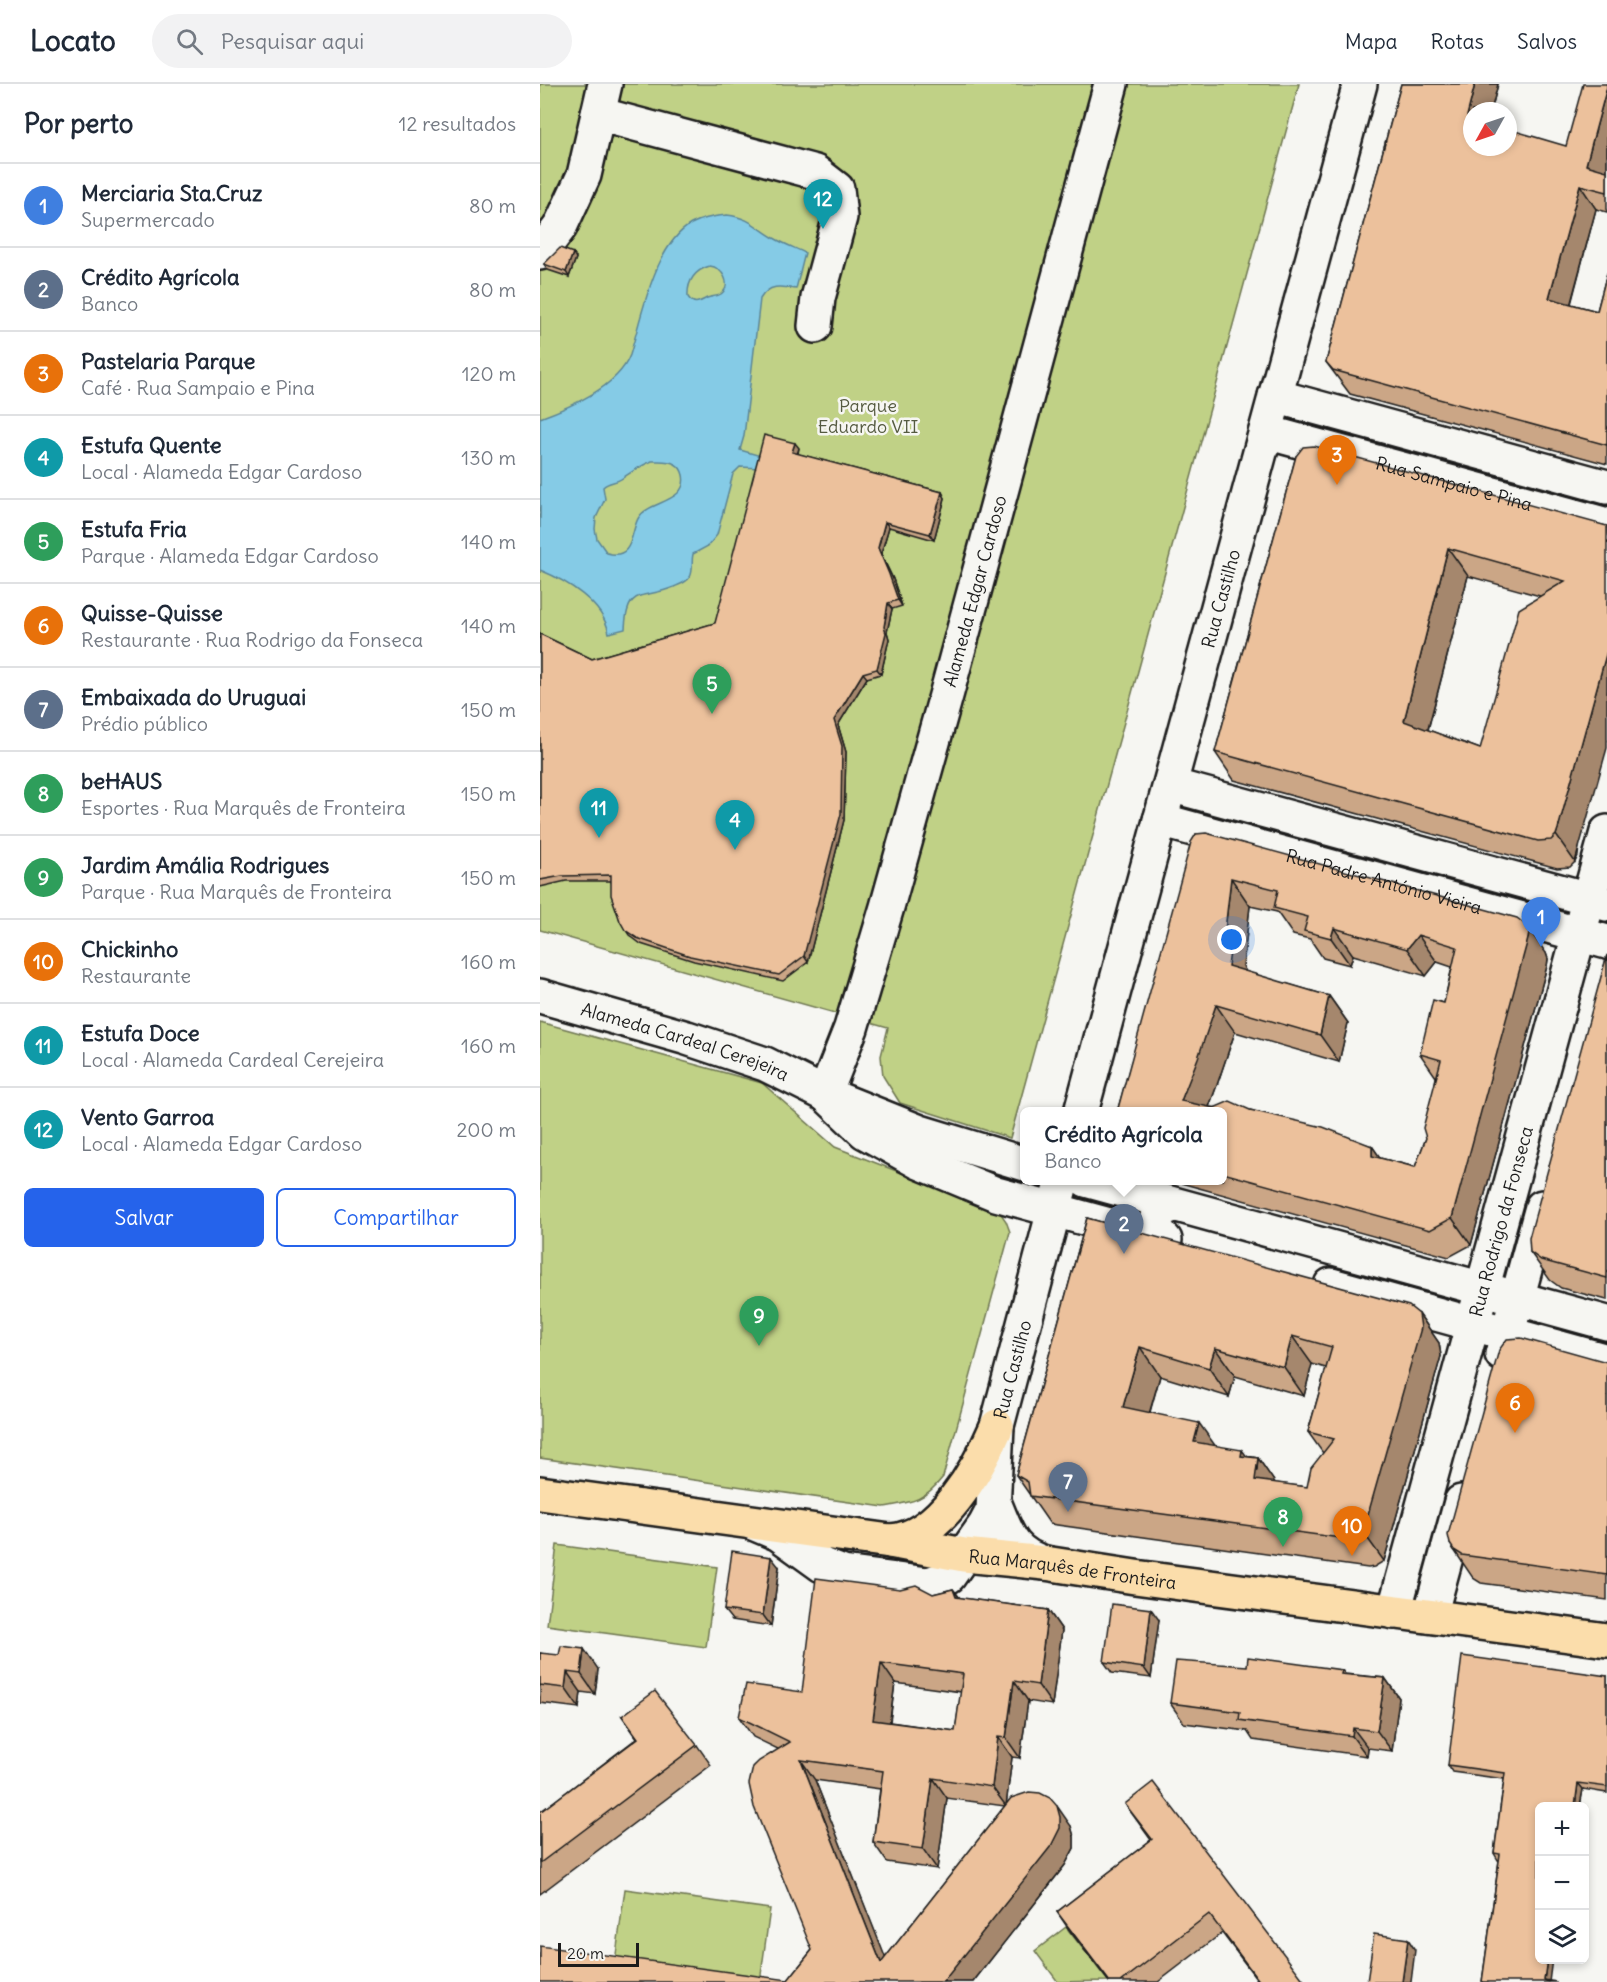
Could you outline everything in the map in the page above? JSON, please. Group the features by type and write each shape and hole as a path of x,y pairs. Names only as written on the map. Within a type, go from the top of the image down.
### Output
{"main road":[{"path":"890,1541 911,1538 937,1520 957,1496 990,1444 997,1426"},
{"name":"Rua Marquês de Fronteira","path":"540,1493 890,1541 964,1555 1045,1563 1607,1640"}],"street":[{"name":"Alameda Edgar Cardoso","path":"825,1094 851,1028 890,897 1111,84"},
{"name":"Rua Castilho","path":"1082,1107 1360,84"},
{"path":"540,253 560,227 584,175 602,99 816,172 837,189 840,217 818,298 815,326"},
{"name":"Rua Sampaio e Pina","path":"1275,396 1607,487"},
{"name":"Rua Sampaio e Pina","path":"1266,432 1607,525"},
{"name":"Rua Padre António Vieira","path":"1170,785 1598,902"},
{"name":"Rua Padre António Vieira","path":"1160,820 1593,938"},
{"name":"Rua Rodrigo da Fonseca","path":"1394,1612 1482,1289 1593,938 1607,832"},
{"name":"Alameda Cardeal Cerejeira","path":"540,996 687,1038 765,1064 825,1094"},
{"path":"825,1094 920,1132 1020,1162"},
{"path":"825,1094 865,1132 919,1162 996,1194 1058,1195 1177,1243 1159,1234 1156,1227 1156,1219 1160,1212 1166,1207 1175,1205"},
{"name":"Rua Rodrigo da Fonseca","path":"1494,1383 1550,1178"},
{"path":"1104,1185 1607,1323"},
{"name":"Rua Castilho","path":"751,1522 771,1529 822,1565 843,1573 919,1583 933,1583 949,1576 990,1518 994,1502 997,1426 1058,1195"},
{"path":"1301,1277 1607,1361"},
{"path":"1430,1616 1470,1472"},
{"path":"994,1502 1015,1547 1026,1555 1045,1563"}],"green space":[{"name":"Parque Eduardo VII","path":"540,84 1299,84 1010,1138 900,1103 883,1076 881,1056 888,1028 540,930"},
{"path":"540,1022 762,1083 835,1147 999,1211 1010,1232 943,1477 924,1496 910,1502 884,1507 540,1458"},
{"path":"557,1545 717,1567 706,1647 547,1625"},
{"path":"625,1889 770,1909 760,1982 615,1962"},
{"path":"1066,1927 1108,1981 1058,1982 1035,1951"}],"water":[{"path":"727,215 747,221 805,253 796,289 771,288 760,299 744,436 740,450 761,456 761,468 740,467 733,474 717,535 708,546 693,554 690,577 674,587 639,596 633,600 626,615 625,629 609,633 605,622 592,603 561,580 540,570 540,418 578,402 615,377 630,355 651,283 668,248 678,234 691,224","holes":["710,266 722,273 726,286 718,296 692,302 688,297 691,281 696,273","652,461 667,461 678,466 683,475 680,491 651,507 639,517 630,543 623,553 607,553 597,539 595,529 596,518 605,499 603,487"]}],"building":[{"path":"1401,84 1475,84 1470,102 1463,102 1463,156 1517,156 1517,132 1566,146 1583,84 1607,84 1586,165 1607,171 1607,192 1580,185 1549,298 1597,311 1607,273 1607,445 1333,370 1326,362"},
{"path":"560,248 573,253 566,272 544,264"},
{"path":"764,435 795,443 792,452 942,492 930,534 885,522 878,548 898,600 888,603 884,627 886,633 877,669 863,673 834,720 842,746 841,814 804,956 779,975 690,956 637,938 625,930 620,921 611,895 611,875 562,876 540,880 540,634 592,659 715,623"},
{"path":"1314,446 1607,526 1607,651 1558,829 1551,840 1538,841 1215,752 1296,456 1303,447","holes":["1448,548 1565,581 1519,609 1480,749 1404,721"]},
{"path":"1206,833 1517,918 1527,926 1528,939 1452,1218 1430,1230 1227,1174 1227,1107 1216,1107 1230,1101 1250,1110 1323,1127 1372,1146 1372,1156 1415,1167 1426,1138 1423,1128 1441,1060 1420,1054 1433,1000 1444,1003 1457,947 1418,935 1407,949 1334,928 1331,938 1304,931 1308,917 1274,908 1278,890 1231,878 1224,939 1230,952 1228,966 1329,996 1320,1035 1216,1005 1181,1101 1209,1107 1118,1107 1191,842 1196,834"},
{"path":"1607,955 1607,1278 1541,1260 1530,1252 1529,1238"},
{"path":"1087,1218 1409,1306 1419,1314 1421,1328 1363,1532 1354,1539 1030,1496 1028,1482 1016,1475","holes":["1292,1336 1332,1347 1308,1432 1334,1439 1311,1468 1307,1487 1255,1480 1258,1458 1241,1456 1242,1450 1194,1442 1199,1423 1123,1407 1140,1347 1209,1368 1215,1348 1284,1367"]},
{"path":"1521,1338 1607,1362 1607,1575 1462,1555 1450,1544 1448,1535 1499,1350 1507,1339"},
{"path":"732,1551 771,1557 763,1615 724,1610"},
{"path":"816,1578 900,1589 916,1585 933,1594 953,1589 956,1597 1048,1610 1038,1685 1014,1681 1006,1738 998,1737 992,1787 933,1778 923,1849 873,1842 883,1771 801,1760 881,1963 1011,1798 1029,1792 1040,1793 1050,1798 1057,1806 1060,1828 1051,1846 943,1982 540,1982 540,1946 788,1980 812,1950 754,1807 749,1784 753,1767 790,1742 739,1717 746,1684 802,1692","holes":["881,1663 963,1674 955,1731 873,1720"]},
{"path":"1112,1604 1151,1609 1144,1668 1104,1662"},
{"path":"561,1646 584,1649 581,1674 567,1672 565,1688 540,1685 540,1653 559,1655"},
{"path":"1462,1656 1607,1676 1607,1787 1578,1783 1576,1802 1535,1802 1535,1964 1546,1964 1544,1980 1557,1982 1482,1982 1500,1854 1494,1853 1505,1773 1448,1765"},
{"path":"1248,1657 1342,1670 1341,1674 1385,1678 1377,1731 1353,1728 1352,1736 1239,1720 1240,1712 1170,1703 1176,1661 1247,1666"},
{"path":"655,1691 697,1745 540,1863 540,1812 638,1738 622,1716"},
{"path":"1153,1782 1305,1982 1260,1982 1209,1914 1121,1982 1110,1982 1057,1912 1152,1839 1125,1804"},
{"path":"1374,1934 1408,1939 1402,1982 1367,1982"}],"place":[{"name":"Vento Garroa","path":"823,229"},
{"name":"Pastelaria Parque","path":"1337,485"},
{"name":"Estufa Fria","path":"712,714"},
{"name":"Estufa Doce","path":"599,838"},
{"name":"Estufa Quente","path":"735,850"},
{"name":"Merciaria Sta.Cruz","path":"1541,947"},
{"name":"Crédito Agrícola","path":"1124,1254"},
{"name":"Jardim Amália Rodrigues","path":"759,1346"},
{"name":"Quisse-Quisse","path":"1515,1433"},
{"name":"Embaixada do Uruguai","path":"1068,1512"},
{"name":"beHAUS","path":"1283,1547"},
{"name":"Chickinho","path":"1352,1556"}]}
